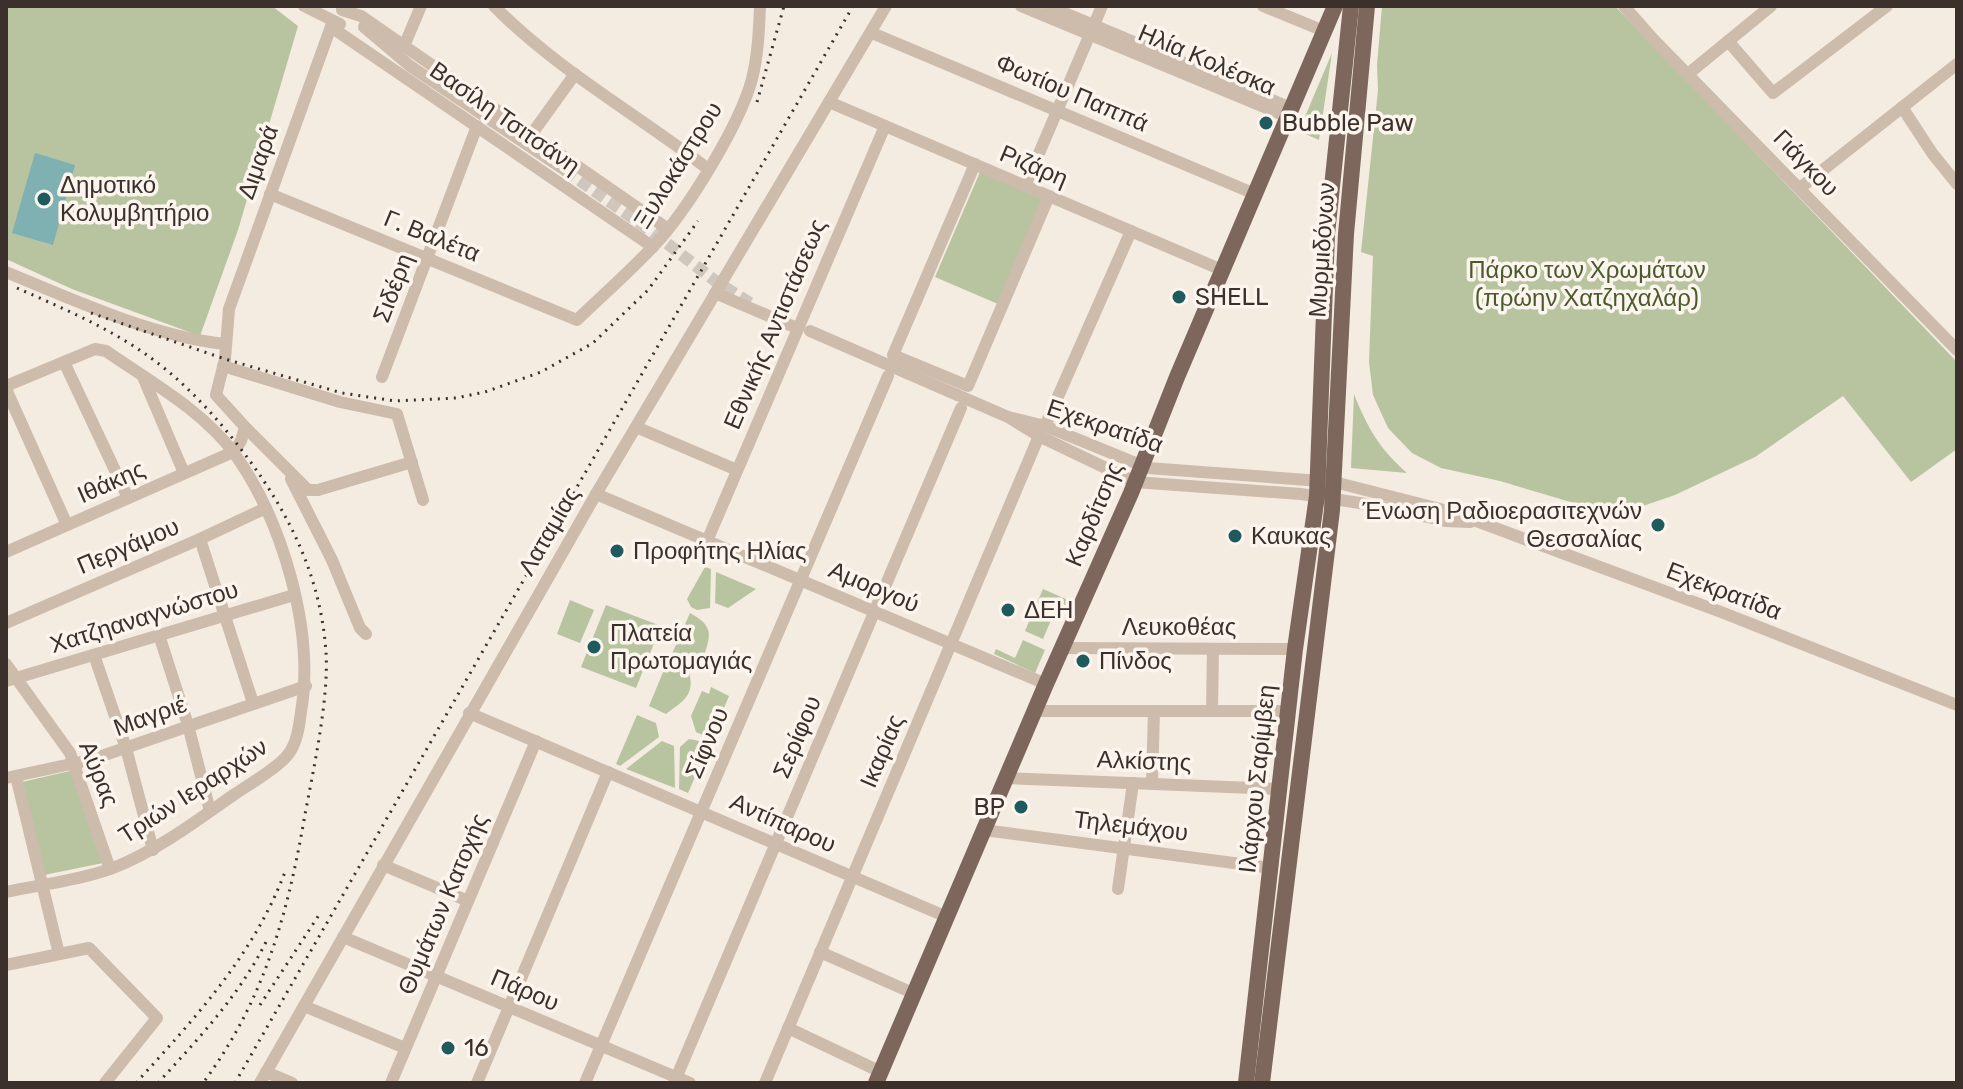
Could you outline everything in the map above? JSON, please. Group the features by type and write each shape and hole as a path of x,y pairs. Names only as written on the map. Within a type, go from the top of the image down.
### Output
{"main road":[{"name":"Καρδίτσης","path":"879,1077 1335,6"},
{"name":"Μυρμιδόνων","path":"1325,489 1327,234 1351,6"},
{"name":"Μυρμιδόνων","path":"1325,489 1367,6"},
{"name":"Ιλάρχου Σαρίμβεη","path":"1246,1083 1295,649 1325,489"},
{"name":"Ιλάρχου Σαρίμβεη","path":"1262,1083 1325,489"}],"street":[{"name":"Βασίλη Τσιτσάνη","path":"304,6 653,247"},
{"path":"404,46 421,6"},
{"path":"494,6 516,29 575,74 708,169"},
{"name":"Ξυλοκάστρου","path":"577,320 653,247 708,169 736,118 751,82 758,47 760,6"},
{"name":"Λαταμίας","path":"263,1078 596,494 886,6"},
{"name":"Ηλία Κολέσκα","path":"1021,6 1092,30 1290,112"},
{"name":"Ηλία Κολέσκα","path":"1048,6 1092,30"},
{"path":"1025,186 1102,6"},
{"path":"1263,6 1324,31"},
{"name":"Γιάγκου","path":"1624,6 1954,343"},
{"path":"1688,74 1771,6"},
{"path":"1728,41 1773,93 1887,6"},
{"path":"339,8 361,16 668,229"},
{"path":"339,8 377,37 385,47 565,170"},
{"name":"Βασίλη Τσιτσάνη","path":"332,24 385,47"},
{"name":"Διμαρά","path":"245,427 216,395 233,295 332,24"},
{"name":"Φωτίου Παππά","path":"872,33 1255,194"},
{"path":"1800,188 1957,64"},
{"path":"531,135 575,74"},
{"name":"Ριζάρη","path":"829,102 1222,270"},
{"path":"1902,107 1957,184"},
{"name":"Σιδέρη","path":"382,377 477,126"},
{"name":"Εθνικής Αντιστάσεως","path":"707,541 804,329 885,126"},
{"path":"975,164 893,355 968,386 1049,196"},
{"name":"Γ. Βαλέτα","path":"270,194 577,320"},
{"name":"Ικαρίας","path":"765,1083 1042,431 1131,231"},
{"path":"6,287 6,273 106,312 198,341 226,344"},
{"name":"Εχεκρατίδα","path":"715,293 1138,474 1325,489 1443,509 1721,612 1957,705"},
{"name":"Τριών Ιεραρχών","path":"6,892 110,869 153,850 210,811 285,757 299,729 306,686 304,651 284,555 266,508 233,452 205,422 106,351 95,349 64,362"},
{"path":"67,525 6,387 64,362 128,498"},
{"path":"223,366 340,402 397,414 423,500"},
{"name":"Σίφνου","path":"585,1083 888,376"},
{"path":"143,377 184,473"},
{"name":"Σερίφου","path":"675,1080 961,408"},
{"path":"233,452 241,441 245,427 308,490 318,490 412,462"},
{"path":"636,427 737,470"},
{"name":"Ιθάκης","path":"7,550 233,452"},
{"path":"286,469 332,560 360,628 366,634"},
{"name":"Αμοργού","path":"596,494 1046,684"},
{"name":"Περγάμου","path":"6,623 266,508"},
{"path":"200,539 253,703"},
{"name":"Χατζηαναγνώστου","path":"11,680 294,595"},
{"path":"159,635 188,725 210,811"},
{"name":"Λευκοθέας","path":"1063,648 1295,649"},
{"path":"1212,711 1213,649"},
{"path":"94,655 126,748 153,850"},
{"name":"Αύρας","path":"6,664 11,680 67,747 110,869"},
{"name":"Μαγριέ","path":"11,777 126,748 306,686"},
{"path":"1034,711 1289,711"},
{"path":"1152,783 1154,711"},
{"name":"Αντίπαρου","path":"469,713 947,917"},
{"name":"Θυμάτων Κατοχής","path":"391,1083 536,741"},
{"path":"477,1083 608,772"},
{"path":"11,777 59,954"},
{"name":"Αλκίστης","path":"1006,778 1281,789"},
{"path":"1118,889 1133,783"},
{"name":"Τηλεμάχου","path":"984,830 1272,868"},
{"path":"383,865 468,901"},
{"name":"Πάρου","path":"343,937 675,1080 690,1083"},
{"path":"6,965 89,948 157,1018 105,1083"},
{"path":"820,952 915,994"},
{"path":"304,1006 405,1048"},
{"path":"788,1028 879,1077"},
{"path":"263,1078 292,1083"}],"green space":[{"path":"6,6 272,6 298,26 238,230 200,336 72,289 6,259"},
{"name":"Πάρκο των Χρωμάτων (πρώην Χατζηχαλάρ)","path":"1382,6 1615,6 1957,362 1957,449 1911,482 1843,396 1755,457 1675,495 1637,508 1628,519 1500,481 1441,468 1412,453 1388,428 1373,395 1369,362 1373,256 1361,252 1378,90"},
{"path":"1332,53 1319,140 1296,130 1301,126"},
{"path":"980,172 1043,199 998,304 935,277"},
{"path":"1354,394 1375,437 1407,473 1351,468"},
{"path":"705,567 711,569 710,608 697,610 691,607 687,599"},
{"path":"716,572 756,589 728,608 715,603"},
{"path":"1043,589 1068,600 1064,610 1054,613 1043,639 1025,631"},
{"path":"570,600 594,610 580,643 557,634"},
{"path":"606,605 661,626 636,688 581,667"},
{"path":"690,613 703,622 708,632 703,658 695,663 671,656"},
{"path":"1023,640 1045,650 1035,673 994,654 996,649 1015,658"},
{"path":"666,665 689,673 691,681 685,698 666,714 649,706"},
{"path":"711,687 729,696 711,739 696,732 691,716 702,691 709,694"},
{"path":"637,715 656,723 659,737 620,766 616,764"},
{"path":"689,739 710,743 688,793 679,789 680,747"},
{"path":"662,741 674,746 675,788 626,769"},
{"path":"74,770 103,863 44,875 22,782"}],"water":[{"name":"Δημοτικό Κολυμβητήριο","path":"35,153 75,165 53,245 12,233"}],"tunnel":[{"path":"565,170 718,283 753,305"}],"railway":[{"path":"757,102 784,6"},
{"path":"235,1083 853,6"},
{"path":"91,313 225,359 342,393 395,401 456,398 485,392 541,372 593,343 648,290 698,221"},
{"path":"17,288 119,337 162,366 192,393 229,434 265,483 295,535 316,591 326,652 325,692 316,758 289,891 270,958 257,990 242,1021 203,1083"},
{"path":"136,1083 221,985 257,931 285,872"},
{"path":"260,1005 319,915"},
{"path":"158,1083 231,999 266,942"}],"place":[{"name":"Bubble Paw","path":"1266,123"},
{"name":"Δημοτικό Κολυμβητήριο","path":"44,199"},
{"name":"SHELL","path":"1179,297"},
{"name":"Ένωση Ραδιοερασιτεχνών Θεσσαλίας","path":"1658,525"},
{"name":"Καυκας","path":"1235,536"},
{"name":"Προφήτης Ηλίας","path":"617,551"},
{"name":"ΔΕΗ","path":"1008,610"},
{"name":"Πλατεία Πρωτομαγιάς","path":"594,647"},
{"name":"Πίνδος","path":"1083,661"},
{"name":"BP","path":"1021,807"},
{"name":"16","path":"448,1048"}]}
